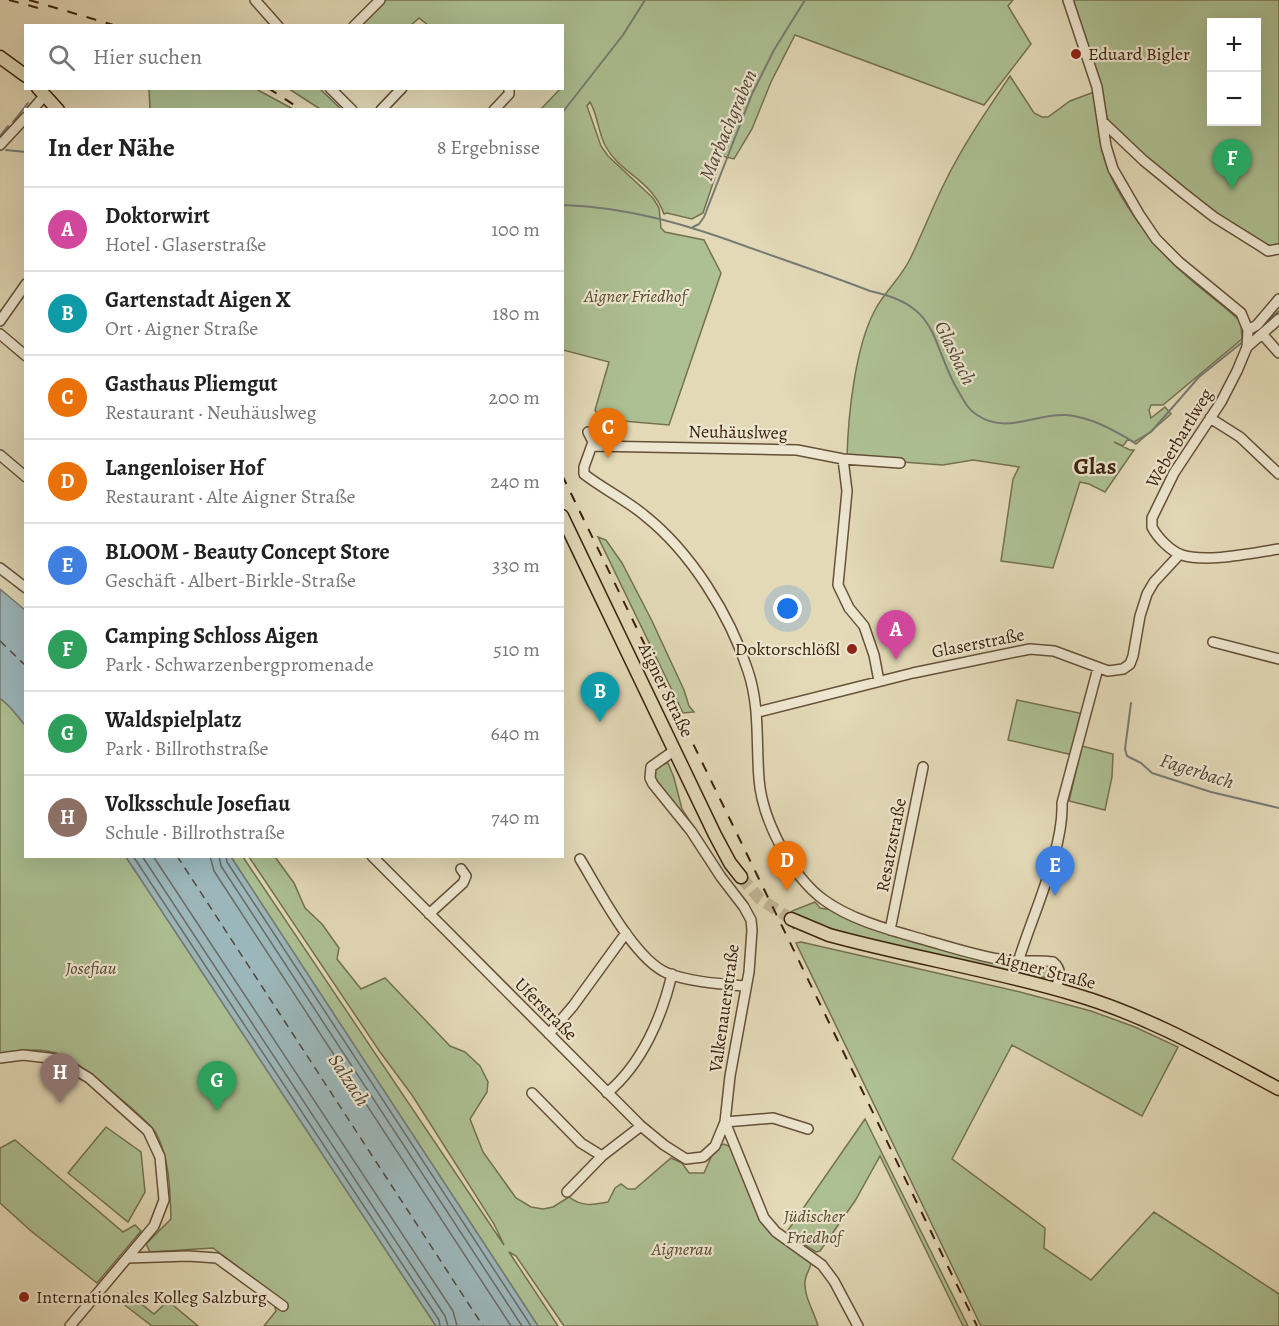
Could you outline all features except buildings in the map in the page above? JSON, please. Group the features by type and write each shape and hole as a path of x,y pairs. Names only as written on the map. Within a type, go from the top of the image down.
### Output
{"main road":[{"path":"0,57 24,75"},
{"path":"42,92 56,108"},
{"name":"Aigner Straße","path":"564,520 724,854 741,877"},
{"name":"Aigner Straße","path":"790,919 842,939 1056,989 1091,1000 1143,1019 1182,1037 1279,1089"}],"street":[{"path":"356,24 380,0"},
{"path":"1068,0 1095,79 1107,153 1113,169 1152,233 1174,257 1241,313 1247,327 1257,326 1279,299"},
{"path":"261,2 277,24"},
{"path":"332,90 350,108"},
{"path":"383,108 400,90"},
{"path":"496,108 509,94 509,90"},
{"path":"33,108 42,92"},
{"path":"0,145 24,119"},
{"path":"1103,122 1160,174 1214,217 1268,250 1279,249"},
{"path":"0,321 24,287"},
{"path":"1247,348 1279,319"},
{"name":"Weberbartlweg","path":"1180,554 1153,530 1152,518 1174,473 1221,402 1247,348 1247,327"},
{"path":"0,334 24,354"},
{"path":"1263,335 1279,353"},
{"path":"1210,418 1240,437 1279,474"},
{"path":"588,432 593,439 584,467 585,475 628,502 659,528 689,562 716,600 729,625 748,670 758,712 758,764 762,796 772,827 788,859 804,880 822,899 860,919 891,930 1003,960 1055,963 1060,972 1056,989"},
{"name":"Neuhäuslweg","path":"592,447 797,450 843,459 900,463"},
{"path":"0,454 24,475"},
{"path":"843,459 847,491 838,585 849,608 864,626 874,655 879,681"},
{"path":"1180,554 1217,557 1279,549"},
{"name":"Glaserstraße","path":"758,712 879,681 1030,649 1054,651 1098,668 1118,671 1130,664 1147,594 1154,582 1180,554"},
{"path":"0,568 24,586"},
{"path":"1213,642 1279,659"},
{"path":"1018,962 1055,849 1063,818 1062,803 1098,668"},
{"name":"Valkenauerstraße","path":"675,750 651,767 650,778 663,798 691,831 748,913 752,926 749,972 730,1076 725,1122"},
{"name":"Resatzstraße","path":"891,930 923,767"},
{"name":"Uferstraße","path":"374,858 641,1126 686,1159 703,1157 715,1146"},
{"path":"580,859 626,933 653,963 672,974 746,986"},
{"path":"429,914 464,883 466,876 461,868"},
{"path":"549,1034 573,1006 626,933"},
{"path":"607,1093 626,1076 644,1050 672,974"},
{"path":"0,1058 23,1055 57,1059 89,1078 148,1131 160,1157 164,1200 154,1226 70,1326"},
{"path":"532,1093 581,1143 602,1156"},
{"path":"725,1122 773,1118 808,1129"},
{"path":"715,1146 725,1122"},
{"path":"725,1122 759,1208 767,1222 776,1232 822,1264 834,1281 858,1326"},
{"path":"567,1192 602,1156 641,1126"},
{"path":"715,1146 725,1142 736,1149"},
{"path":"128,1258 188,1256 217,1258 283,1306"}],"green space":[{"name":"Aigner Friedhof","path":"385,0 1013,0 1008,6 1031,44 984,105 795,35 771,82 752,129 734,159 722,156 703,213 692,219 664,214 659,203 645,185 612,156 603,142 590,102 587,106 601,146 608,156 653,198 659,208 661,228 665,232 704,240 721,273 669,425 600,419 595,410 609,362 564,350 564,108 542,108 559,90 564,90 564,24 426,24 419,18 412,24 361,24"},
{"path":"1069,0 1279,0 1279,248 1273,250 1187,192 1155,167 1114,129 1108,120"},
{"path":"1010,76 1034,113 1042,117 1048,117 1070,101 1094,92 1103,156 1128,207 1171,262 1241,322 1242,339 1163,405 1151,405 1149,410 1151,418 1165,407 1171,414 1136,444 1128,439 1123,446 1114,442 1130,450 1134,450 1105,492 1080,482 1053,568 1001,561 1013,479 1019,467 973,460 943,465 847,458 854,382 868,325 879,303 907,264 960,155"},
{"path":"149,90 258,90 291,108 150,108"},
{"path":"291,90 321,90 340,108 318,108"},
{"path":"598,537 606,540 622,563 652,621 684,690 689,706 694,712 683,713"},
{"name":"Josefiau","path":"0,698 24,724 24,858 127,858 436,1326 264,1326 276,1311 271,1292 213,1248 150,1252 146,1244 171,1219 167,1164 161,1143 150,1126 97,1080 64,1056 40,1050 0,1054"},
{"path":"1017,700 1084,714 1073,755 1008,740"},
{"path":"1082,746 1113,754 1112,777 1105,810 1069,801"},
{"path":"668,763 682,809 721,871 656,782 656,769"},
{"name":"Aignerau","path":"232,858 244,858 504,1245 494,1224 412,1095 380,1052 250,858 276,858 294,883 305,908 322,924 339,948 337,959 361,989 385,978 450,1046 465,1052 480,1066 488,1082 487,1092 470,1119 483,1152 516,1198 531,1207 543,1209 553,1207 569,1197 588,1204 608,1202 615,1188 621,1184 628,1189 635,1189 671,1158 682,1163 689,1173 704,1173 715,1148 724,1144 731,1147 760,1217 811,1263 805,1279 805,1288 818,1326 564,1326 516,1256 509,1252 558,1326 538,1326"},
{"path":"815,902 820,908 1004,964 1047,966 1051,968 1053,974 1050,978 1025,975 870,940 819,925 792,925 794,929 789,922 792,911"},
{"path":"801,942 1020,992 1091,1011 1135,1027 1178,1047 1142,1116 1012,1045 952,1159 1045,1228 1044,1248 1091,1280 1154,1212 1279,1294 1279,1326 981,1326 796,943"},
{"name":"Jüdischer Friedhof","path":"865,1119 968,1326 963,1326 880,1156 855,1201 820,1251 816,1252 786,1233"},
{"path":"106,1127 141,1152 145,1192 128,1222 68,1173"},
{"path":"15,1140 123,1232 135,1225 141,1231 97,1283 31,1231 0,1203 0,1148"},
{"path":"128,1293 154,1314 168,1301 198,1326 152,1326 122,1303 122,1298"}],"water":[{"path":"0,589 24,609 24,724 0,698"},
{"name":"Salzach","path":"127,858 232,858 538,1326 436,1326"}],"waterway":[{"path":"564,110 623,35 645,0"},
{"name":"Marbachgraben","path":"693,227 699,224 704,217 752,94 774,50 805,0"},
{"path":"24,108 28,103"},
{"path":"13,122 24,108"},
{"path":"0,136 8,126"},
{"path":"6,150 24,152"},
{"name":"Glasbach","path":"564,205 610,209 678,224 894,298 910,306 931,329 950,376 969,409 988,421 1010,423 1055,415 1075,416 1102,425 1134,442 1151,432 1199,377 1245,340"},
{"name":"Glasbach","path":"1250,337 1279,311"},
{"name":"Fagerbach","path":"1131,703 1125,749 1127,756 1141,763 1152,773 1211,792 1279,808"}],"ferry route":[{"path":"0,641 24,664"},
{"path":"178,858 483,1326"}],"tunnel":[{"path":"741,877 760,899 791,919"}],"railway":[{"path":"9,0 38,8"},
{"path":"29,0 110,24"},
{"path":"271,90 299,108"},
{"path":"564,479 977,1326"}],"place":[{"name":"Eduard Bigler","path":"1076,54"},
{"name":"Camping Schloss Aigen","path":"1232,189"},
{"name":"Gasthaus Pliemgut","path":"608,458"},
{"name":"Doktorschlößl","path":"852,649"},
{"name":"Doktorwirt","path":"896,660"},
{"name":"Gartenstadt Aigen X","path":"600,722"},
{"name":"Langenloiser Hof","path":"787,891"},
{"name":"BLOOM - Beauty Concept Store","path":"1055,896"},
{"name":"Volksschule Josefiau","path":"60,1103"},
{"name":"Waldspielplatz","path":"217,1111"},
{"name":"Internationales Kolleg Salzburg","path":"24,1297"}],"district":[{"name":"Glas","path":"1095,466"}]}
